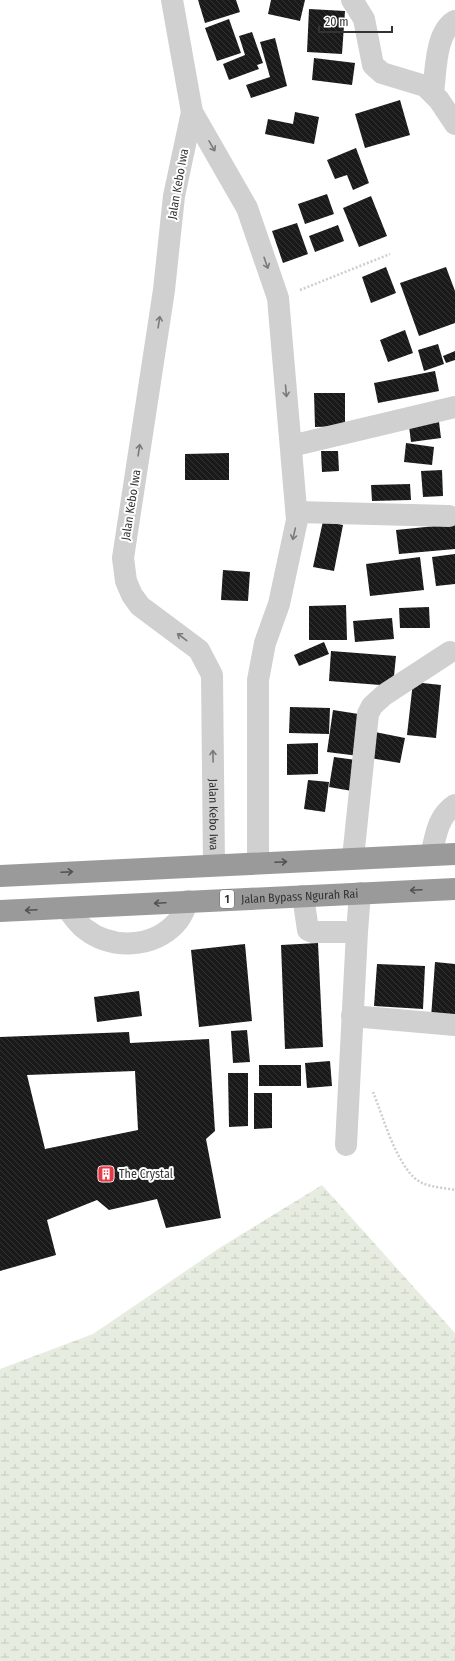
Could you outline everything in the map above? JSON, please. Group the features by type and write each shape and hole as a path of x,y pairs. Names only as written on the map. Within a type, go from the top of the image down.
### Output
{"highway":[{"path":"0,876 455,854"},
{"name":"Jalan Bypass Ngurah Rai","path":"0,911 455,889"}],"street":[{"name":"Jalan Kebo Iwa","path":"172,0 192,112 247,208 278,298 297,520 280,596 265,643 258,680 258,863"},
{"path":"352,0 356,4 364,19 373,65 382,73 425,86 433,93 455,124"},
{"path":"433,93 440,38 450,23 455,21"},
{"name":"Jalan Kebo Iwa","path":"192,112 174,196 164,290 123,558 126,581 132,595 140,606 199,650 212,675 214,865"},
{"path":"291,446 455,407"},
{"path":"297,512 449,516"},
{"path":"353,858 368,714 372,706 384,695 450,652"},
{"path":"430,855 440,819 449,809 455,806"},
{"path":"346,1145 356,932 360,893"},
{"path":"303,896 308,930 312,932 344,932"},
{"path":"67,908 84,928 100,939 116,943 135,943 150,940 166,933 178,921 188,902"},
{"path":"352,1016 455,1025"}],"path":[{"path":"278,298 390,254"},
{"path":"371,1086 404,1167 413,1178 422,1184 455,1190"}],"green space":[{"path":"322,1185 455,1333 455,1661 0,1661 0,1369 93,1334 221,1247"}],"building":[{"path":"198,0 236,0 240,12 205,23"},
{"path":"271,0 305,0 300,21 268,14"},
{"path":"309,9 345,11 342,54 307,52"},
{"path":"229,19 241,53 217,61 205,28"},
{"path":"252,32 263,63 257,65 259,69 229,80 223,64 245,55 239,36"},
{"path":"275,38 287,86 251,98 246,85 270,77 260,42"},
{"path":"314,58 355,63 352,85 312,80"},
{"path":"400,100 410,135 365,148 355,114"},
{"path":"295,112 319,117 314,144 265,134 268,119 293,124"},
{"path":"356,148 369,183 353,190 347,175 335,179 327,160"},
{"path":"327,194 334,214 305,224 298,204"},
{"path":"371,196 387,236 359,247 343,208"},
{"path":"297,223 308,254 283,263 272,231"},
{"path":"338,225 344,241 315,252 309,236"},
{"path":"386,267 396,293 371,303 362,277"},
{"path":"446,267 455,291 455,323 419,336 400,283"},
{"path":"405,330 413,353 388,362 380,340"},
{"path":"438,344 444,364 424,371 418,350"},
{"path":"455,351 455,360 446,363 443,356"},
{"path":"435,371 439,391 378,403 374,383"},
{"path":"314,393 345,393 345,426 315,427"},
{"path":"439,422 441,438 411,442 409,426"},
{"path":"406,443 434,447 432,465 404,462"},
{"path":"321,451 338,451 339,471 322,472"},
{"path":"229,453 229,480 185,480 185,454"},
{"path":"442,470 443,496 423,497 421,471"},
{"path":"410,484 411,500 372,501 371,485"},
{"path":"323,521 343,525 334,571 313,567"},
{"path":"455,524 455,549 399,554 396,530"},
{"path":"455,554 455,584 436,586 432,557"},
{"path":"420,557 424,590 370,596 366,564"},
{"path":"223,570 250,572 248,601 221,600"},
{"path":"346,605 347,640 309,640 309,606"},
{"path":"429,607 430,628 400,628 399,608"},
{"path":"392,618 394,639 355,642 353,621"},
{"path":"324,642 329,654 299,666 294,655"},
{"path":"331,651 396,656 393,686 329,681"},
{"path":"413,682 441,685 436,738 407,735"},
{"path":"290,707 330,708 329,734 289,733"},
{"path":"333,710 365,715 359,756 327,752"},
{"path":"375,732 405,738 400,763 370,758"},
{"path":"318,743 318,774 287,775 287,744"},
{"path":"334,757 356,760 352,791 329,787"},
{"path":"308,780 329,782 325,812 304,809"},
{"path":"318,943 323,1047 285,1049 281,945"},
{"path":"245,944 252,1021 199,1027 191,950"},
{"path":"435,962 455,964 455,1020 431,1018"},
{"path":"377,964 425,966 423,1009 374,1006"},
{"path":"139,991 142,1016 97,1022 94,997"},
{"path":"247,1030 250,1062 233,1063 231,1031"},
{"name":"The Crystal","path":"129,1032 130,1043 209,1039 215,1131 206,1139 221,1218 166,1228 157,1199 109,1210 97,1200 47,1220 56,1255 0,1271 0,1037","holes":["135,1071 138,1130 45,1149 27,1075"]},
{"path":"330,1061 332,1086 307,1088 305,1063"},
{"path":"259,1065 301,1065 301,1086 259,1086"},
{"path":"228,1073 248,1073 248,1126 229,1127"},
{"path":"254,1093 272,1093 272,1128 254,1129"}],"place":[{"name":"The Crystal","path":"106,1174"}]}
